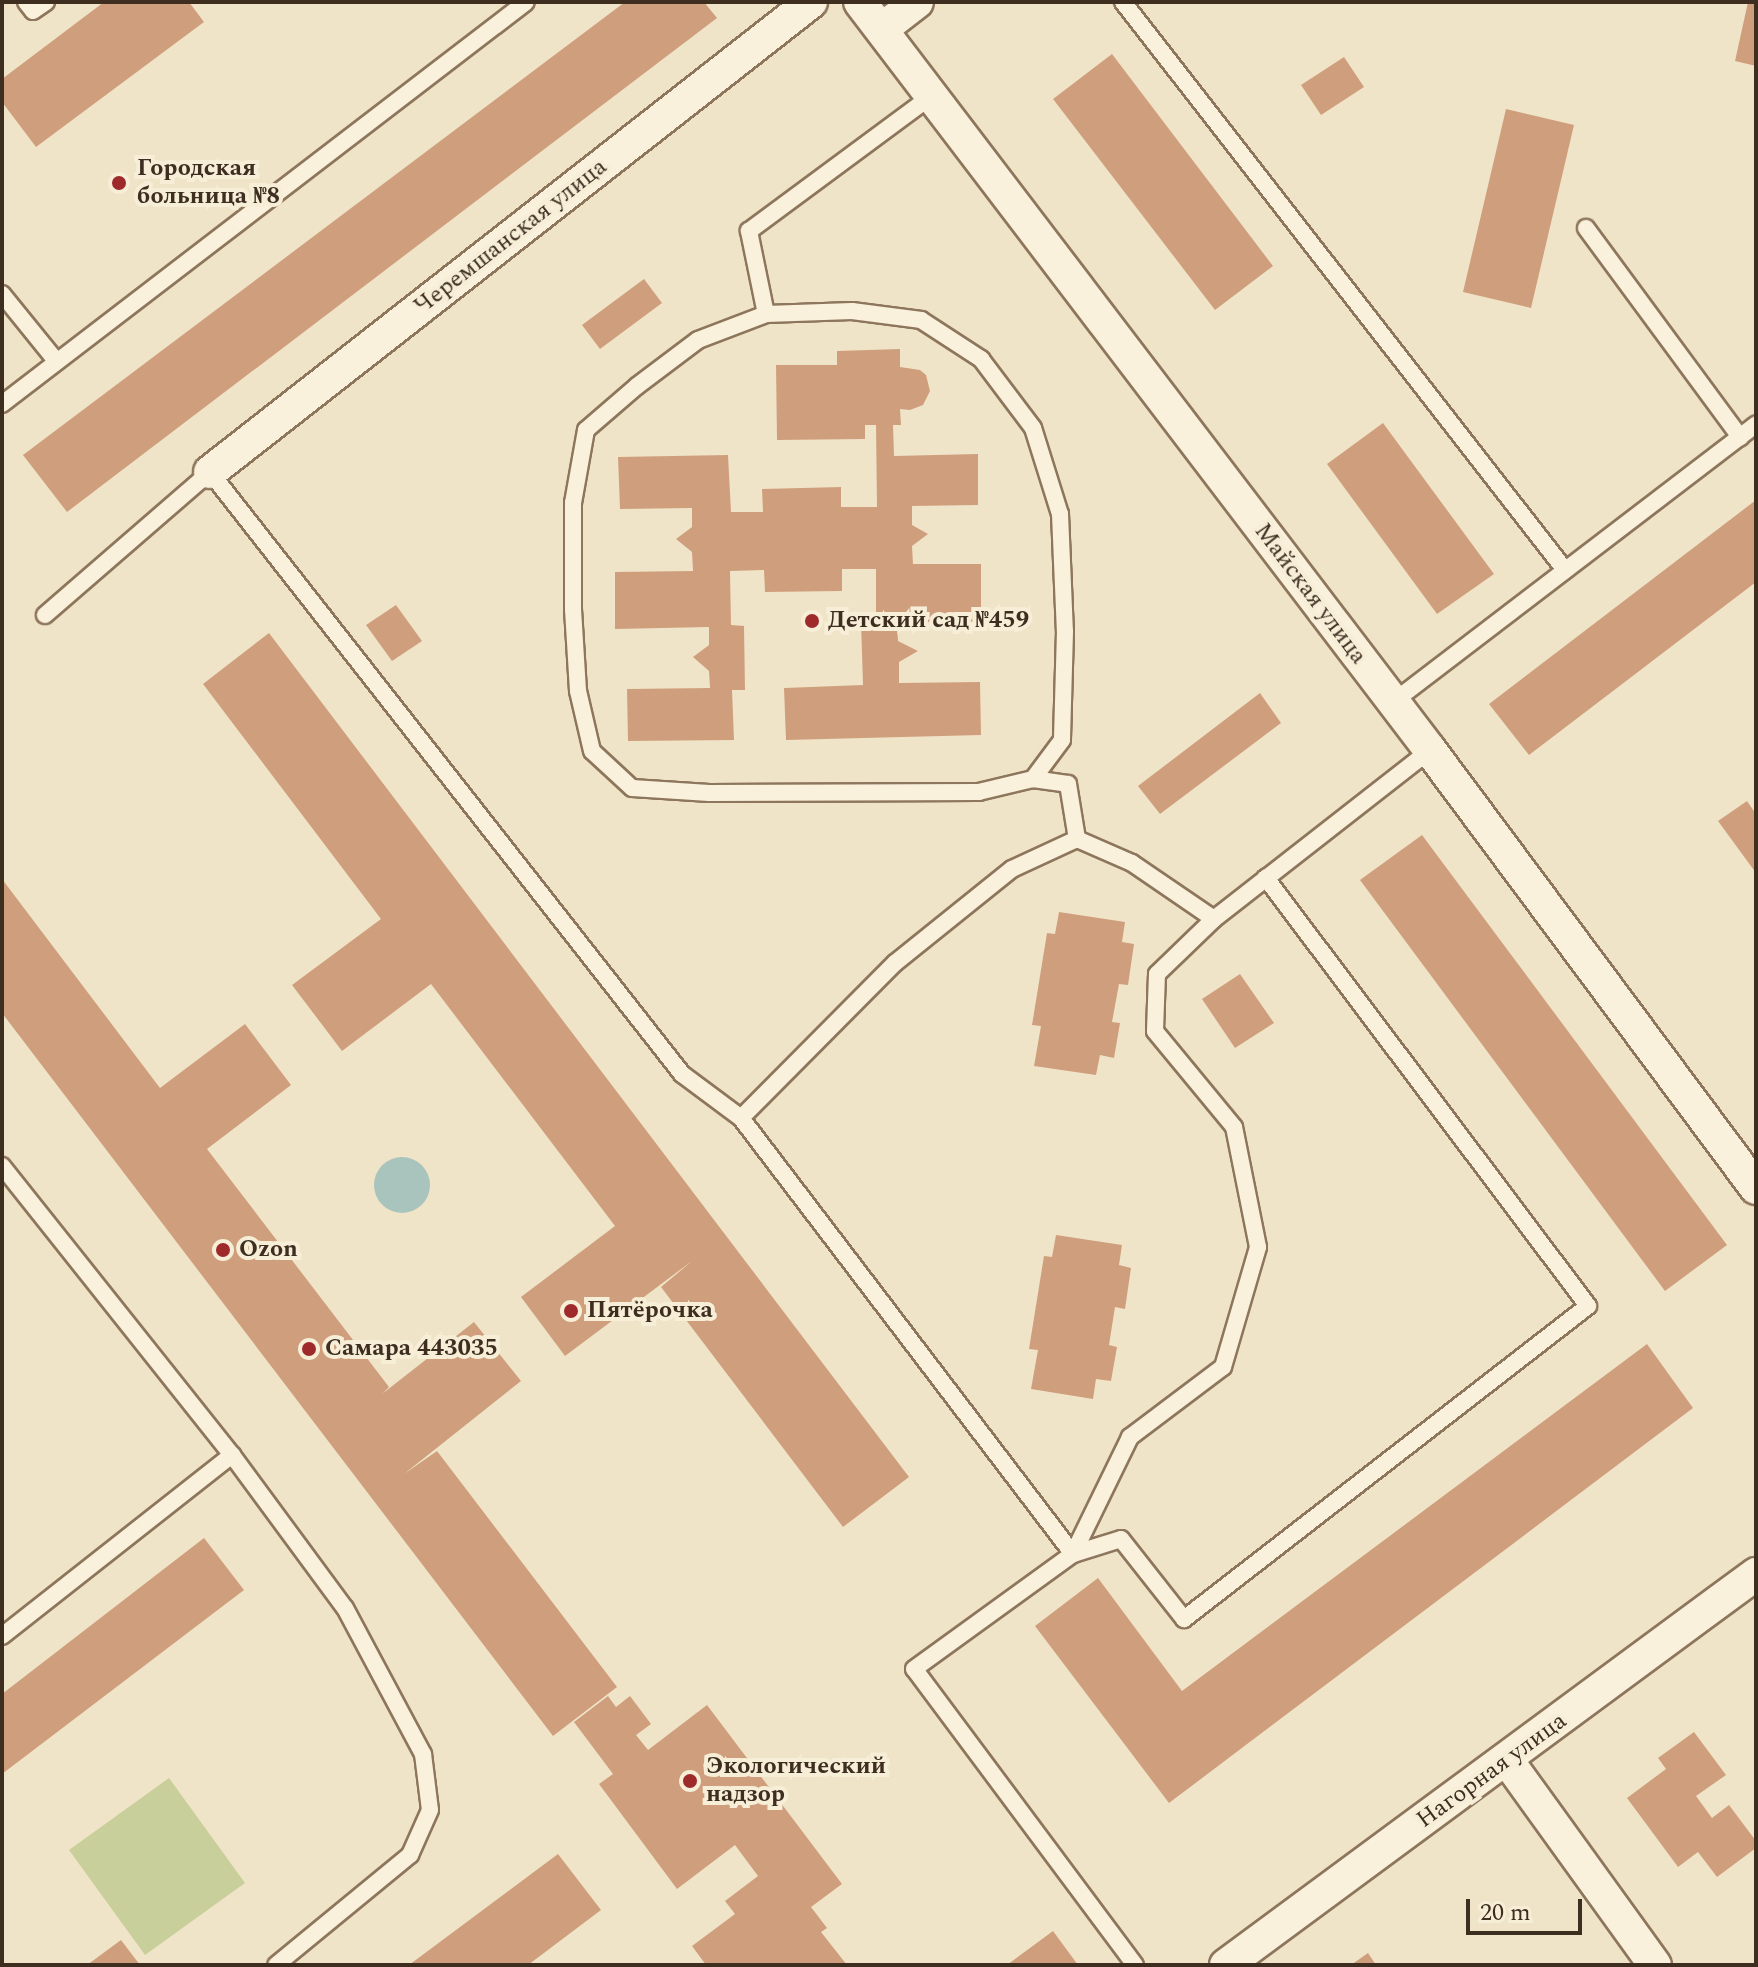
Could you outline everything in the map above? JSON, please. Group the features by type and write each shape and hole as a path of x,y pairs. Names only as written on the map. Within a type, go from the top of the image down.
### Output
{"street":[{"name":"Черемшанская улица","path":"210,472 811,2"},
{"name":"Майская улица","path":"860,2 1430,750 1756,1188"},
{"path":"882,29 917,2"},
{"name":"Нагорная улица","path":"1226,1965 1756,1574"},
{"path":"1507,1760 1655,1965"}],"lane":[{"path":"26,2 33,11 46,2"},
{"path":"2,404 526,2"},
{"path":"1123,2 1565,570"},
{"path":"766,314 749,231 933,95"},
{"path":"1586,228 1740,437"},
{"path":"2,294 57,362"},
{"path":"1033,779 1062,740 1065,631 1060,514 1033,428 981,359 921,320 852,311 766,314 698,340 586,430 573,503 573,609 578,691 592,751 632,788 709,793 979,792 1033,779 1068,784 1077,839"},
{"path":"1393,702 1756,424"},
{"path":"45,615 210,472 682,1074 741,1118 1073,1554"},
{"path":"1073,1554 1130,1437 1223,1367 1258,1247 1234,1127 1155,1031 1157,974 1214,919 1430,750"},
{"path":"741,1118 895,963 1012,869 1077,839 1132,863 1214,919"},
{"path":"1135,1965 914,1669 1073,1554 1121,1539 1184,1619 1588,1306 1266,878"},
{"path":"2,1166 232,1455 345,1608 423,1754 430,1810 410,1855 276,1965"},
{"path":"2,1636 232,1455"}],"green space":[{"path":"169,1778 245,1883 145,1955 69,1850"}],"water":[{"path":"402,1157 421,1166 430,1185 421,1204 402,1213 383,1204 374,1185 383,1166"}],"building":[{"path":"104,2 189,2 204,22 36,147 2,102 2,79"},
{"path":"625,2 704,2 717,18 67,512 23,455"},
{"path":"1748,2 1756,2 1756,66 1735,61"},
{"path":"1112,54 1273,266 1215,310 1053,99"},
{"path":"1344,57 1364,87 1321,115 1301,85"},
{"path":"1506,109 1574,125 1531,308 1463,292"},
{"path":"644,279 662,303 600,349 582,325"},
{"path":"900,349 900,367 920,370 926,375 930,391 923,405 910,410 900,409 901,425 893,425 894,456 978,454 978,505 912,506 912,525 928,534 912,546 913,564 981,564 981,622 897,622 898,641 918,651 899,662 899,683 980,682 981,735 786,740 784,688 863,685 861,622 876,622 876,569 842,569 842,591 765,592 764,570 730,571 731,625 744,626 745,690 732,690 734,740 628,741 627,689 710,688 709,671 693,657 709,645 709,627 615,629 615,572 693,571 692,552 676,539 692,527 692,508 620,509 618,457 728,455 731,512 763,512 762,489 841,487 841,507 877,507 876,425 865,425 865,439 777,440 776,365 837,365 837,351"},
{"path":"1383,423 1494,574 1437,614 1327,464"},
{"path":"1756,500 1756,582 1529,755 1489,704"},
{"path":"396,605 422,641 392,661 366,625"},
{"path":"269,633 909,1477 843,1527 661,1287 692,1261 565,1356 521,1297 615,1226 431,984 342,1051 292,985 381,919 203,684"},
{"path":"1260,693 1281,723 1160,814 1138,786"},
{"path":"1747,801 1756,814 1756,873 1718,821"},
{"path":"1422,835 1727,1245 1665,1291 1360,880"},
{"path":"2,879 160,1088 245,1024 291,1085 207,1149 389,1387 382,1394 474,1322 521,1381 404,1474 437,1451 617,1687 553,1736 2,1013"},
{"path":"1059,912 1125,922 1122,942 1134,944 1128,985 1119,984 1112,1022 1120,1023 1114,1058 1100,1055 1096,1075 1034,1066 1041,1026 1032,1025 1047,933 1055,934"},
{"path":"1240,974 1274,1023 1235,1048 1202,999"},
{"path":"1056,1235 1122,1245 1119,1265 1131,1268 1125,1309 1115,1307 1109,1345 1117,1347 1111,1381 1096,1379 1093,1399 1031,1389 1038,1350 1029,1349 1044,1256 1052,1257"},
{"path":"1647,1344 1693,1408 1169,1803 1035,1626 1098,1578 1182,1691"},
{"path":"204,1538 244,1590 2,1774 2,1694"},
{"path":"608,1696 616,1707 630,1696 651,1724 636,1735 648,1750 707,1705 842,1884 811,1907 827,1928 821,1932 847,1965 706,1965 692,1946 735,1914 725,1901 758,1876 735,1845 677,1889 599,1784 613,1774 574,1722"},
{"path":"1694,1732 1726,1775 1696,1796 1712,1818 1729,1805 1756,1841 1756,1848 1717,1877 1698,1852 1678,1867 1627,1798 1666,1769 1658,1758"},
{"path":"558,1854 601,1910 528,1965 409,1965"},
{"path":"1053,1931 1078,1965 1007,1965"},
{"path":"121,1940 140,1965 87,1965"},
{"path":"1368,1953 1376,1965 1351,1965"}],"place":[{"name":"Городская больница №8","path":"119,183"},
{"name":"Детский сад №459","path":"812,621"},
{"name":"Ozon","path":"223,1250"},
{"name":"Пятёрочка","path":"571,1311"},
{"name":"Самара 443035","path":"309,1349"},
{"name":"Экологический надзор","path":"690,1781"}]}
